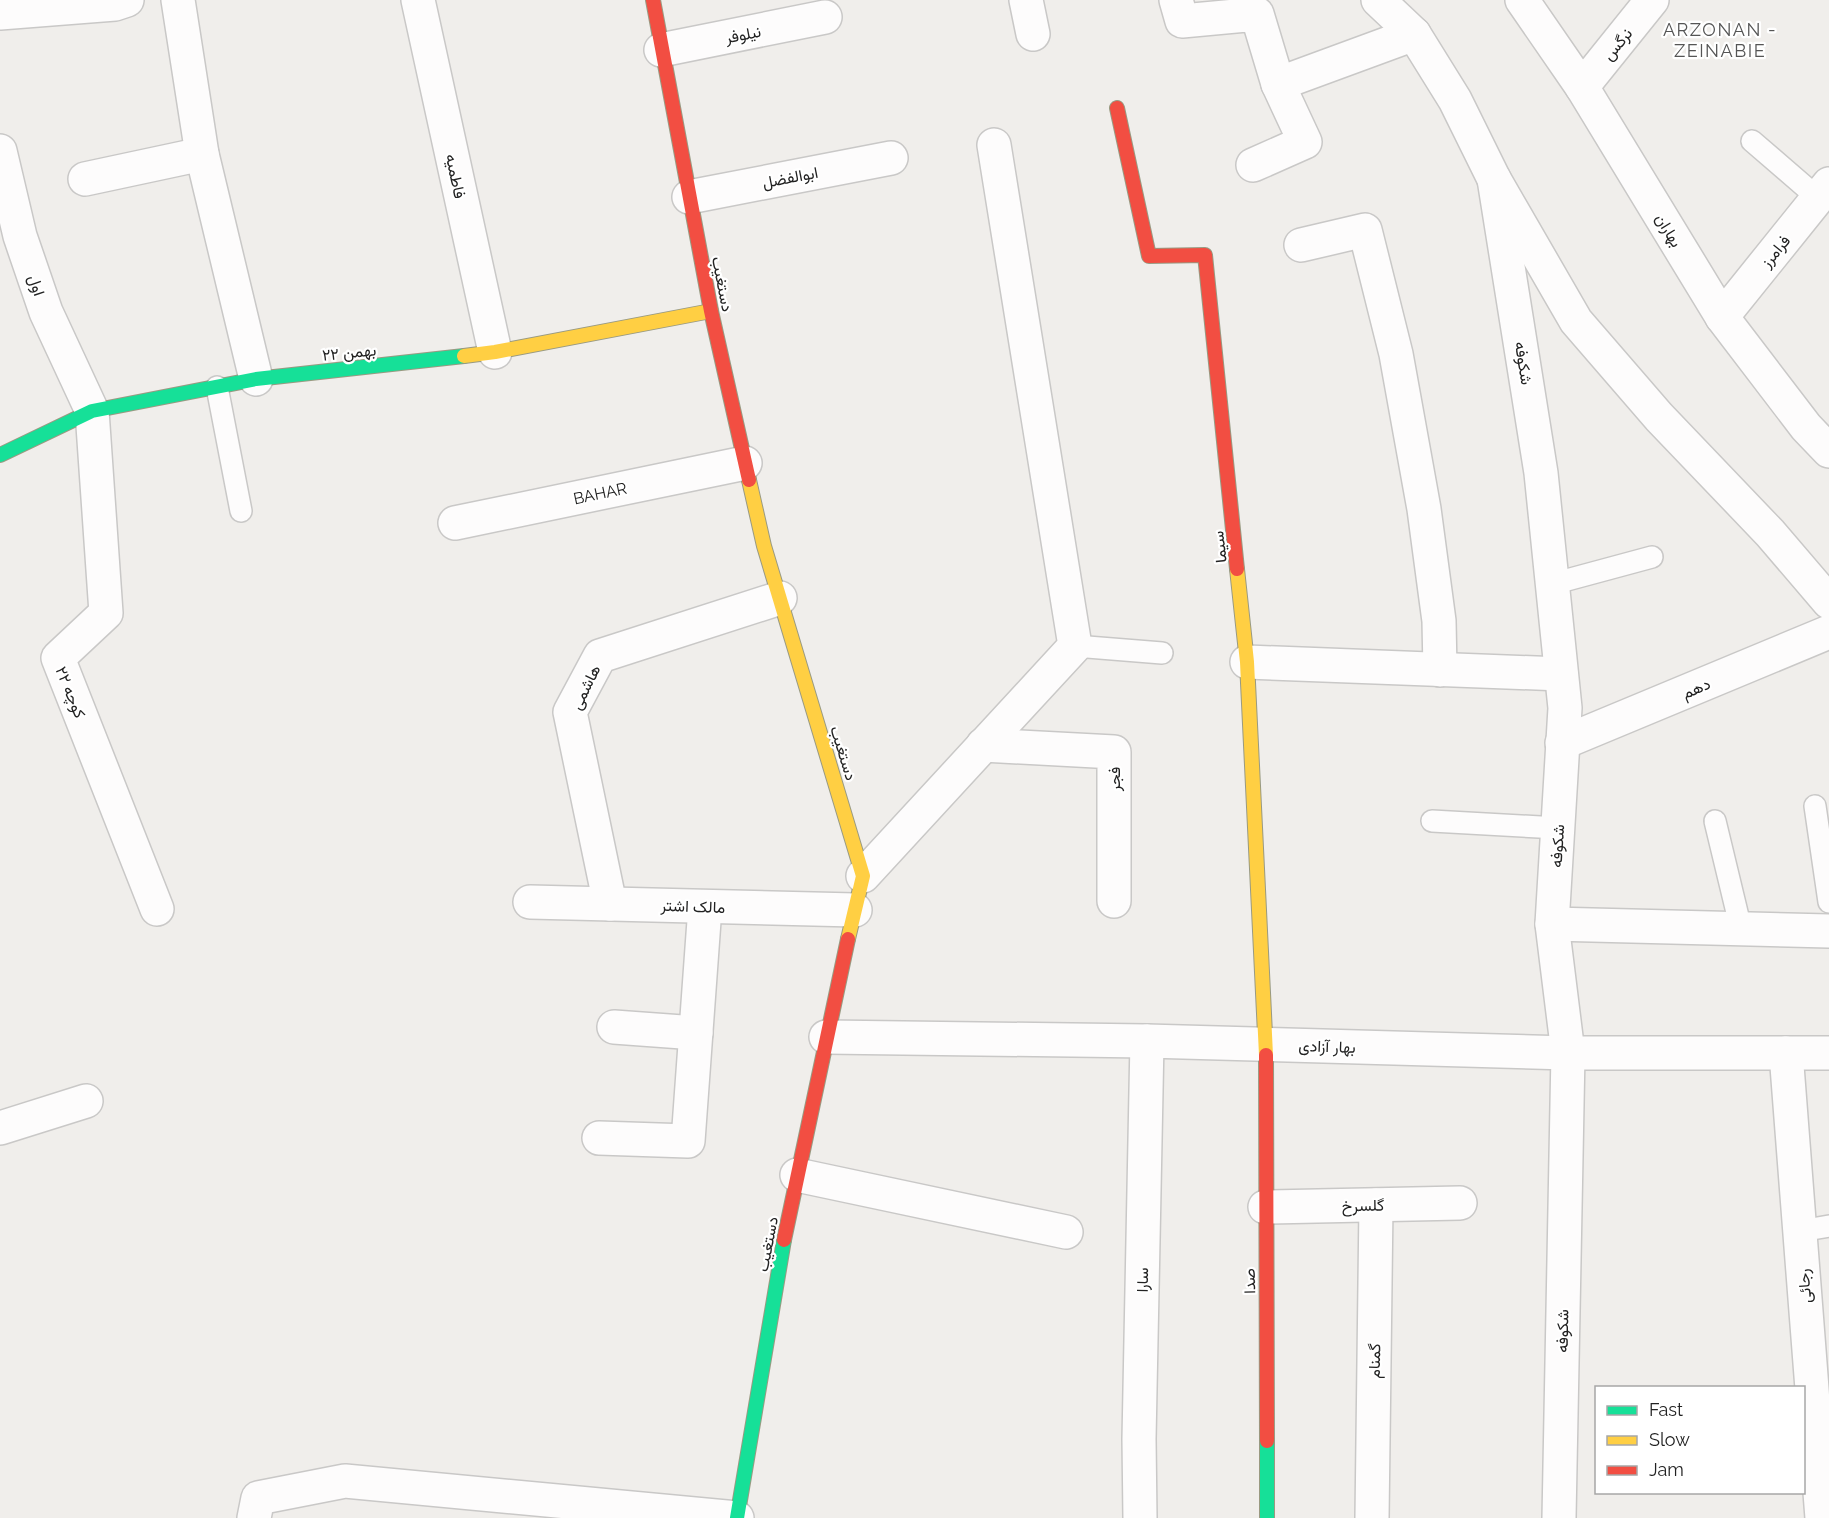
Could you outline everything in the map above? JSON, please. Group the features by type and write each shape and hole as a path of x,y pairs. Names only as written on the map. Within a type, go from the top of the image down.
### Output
{"street":[{"path":"0,13 115,4 127,0"},
{"path":"178,0 202,154 256,379"},
{"name":"فاطمیه","path":"418,0 495,352"},
{"name":"دستغیب","path":"653,0 711,311 764,546 863,876 826,1037 777,1274 737,1518"},
{"path":"1026,0 1033,34"},
{"path":"1176,0 1182,21 1257,14 1278,84 1305,142 1253,165"},
{"path":"1378,0 1414,34 1455,100 1494,179 1576,321 1659,417 1770,533 1829,602"},
{"name":"بهاران","path":"1522,0 1582,87 1722,317 1806,427 1829,451"},
{"name":"نرگس","path":"1582,87 1652,0"},
{"name":"نیلوفر","path":"661,50 825,17"},
{"path":"1278,84 1414,34"},
{"name":"سیما","path":"1117,108 1149,256 1205,255 1247,662 1266,1044"},
{"path":"863,876 1075,646 994,146"},
{"name":"اول","path":"0,151 20,236 46,312 92,411"},
{"path":"85,179 202,154"},
{"name":"ابوالفضل","path":"689,196 891,158"},
{"name":"شکوفه","path":"1494,179 1541,473 1565,708 1552,924 1568,1053 1559,1518"},
{"name":"فرامرز","path":"1722,317 1823,191"},
{"path":"1301,245 1365,230 1396,354 1424,509 1440,621 1440,670"},
{"name":"۲۲ بهمن","path":"0,455 92,411 256,379 495,352 711,311"},
{"name":"کوچه ۲۲","path":"92,411 106,613 58,658 158,909"},
{"name":"BAHAR","path":"454,523 745,463"},
{"name":"هاشمی","path":"610,904 570,712 600,656 780,598"},
{"name":"دهم","path":"1562,743 1829,632"},
{"path":"1247,662 1562,674"},
{"name":"فجر","path":"983,746 1114,752 1114,901"},
{"name":"مالک اشتر","path":"530,902 855,910"},
{"path":"599,1138 688,1141 705,907"},
{"path":"1552,924 1829,931"},
{"path":"615,1027 696,1033"},
{"name":"بهار آزادی","path":"826,1037 1147,1041 1568,1053 1829,1053"},
{"name":"سارا","path":"1140,1518 1139,1428 1147,1041"},
{"name":"صدا","path":"1266,1044 1267,1518"},
{"name":"رجائی","path":"1786,1053 1814,1229 1822,1518"},
{"path":"0,1128 86,1101"},
{"path":"797,1175 1066,1232"},
{"name":"گلسرخ","path":"1265,1207 1460,1203"},
{"name":"گمنام","path":"1372,1518 1376,1205"},
{"path":"254,1518 258,1498 345,1481 737,1518"}],"lane":[{"path":"1752,141 1823,191"},
{"path":"217,387 241,511"},
{"path":"1552,584 1652,557"},
{"path":"1075,646 1162,653"},
{"path":"1815,806 1829,902"},
{"path":"1432,821 1558,828"},
{"path":"1715,821 1741,928"}],"traffic: fast":[{"path":"0,455 92,411 256,379 464,356"},
{"path":"737,1518 784,1240"},
{"path":"1267,1441 1267,1518"}],"traffic: slow":[{"path":"464,356 711,311"},
{"path":"749,480 764,546 863,876 848,939"},
{"path":"1237,569 1247,662 1266,1055"}],"traffic: jam":[{"path":"653,0 711,311 749,480"},
{"path":"1117,108 1149,256 1205,255 1237,569"},
{"path":"784,1240 848,939"},
{"path":"1266,1055 1267,1441"}],"district":[{"name":"ARZONAN - ZEINABIE","path":"1720,40"}]}
